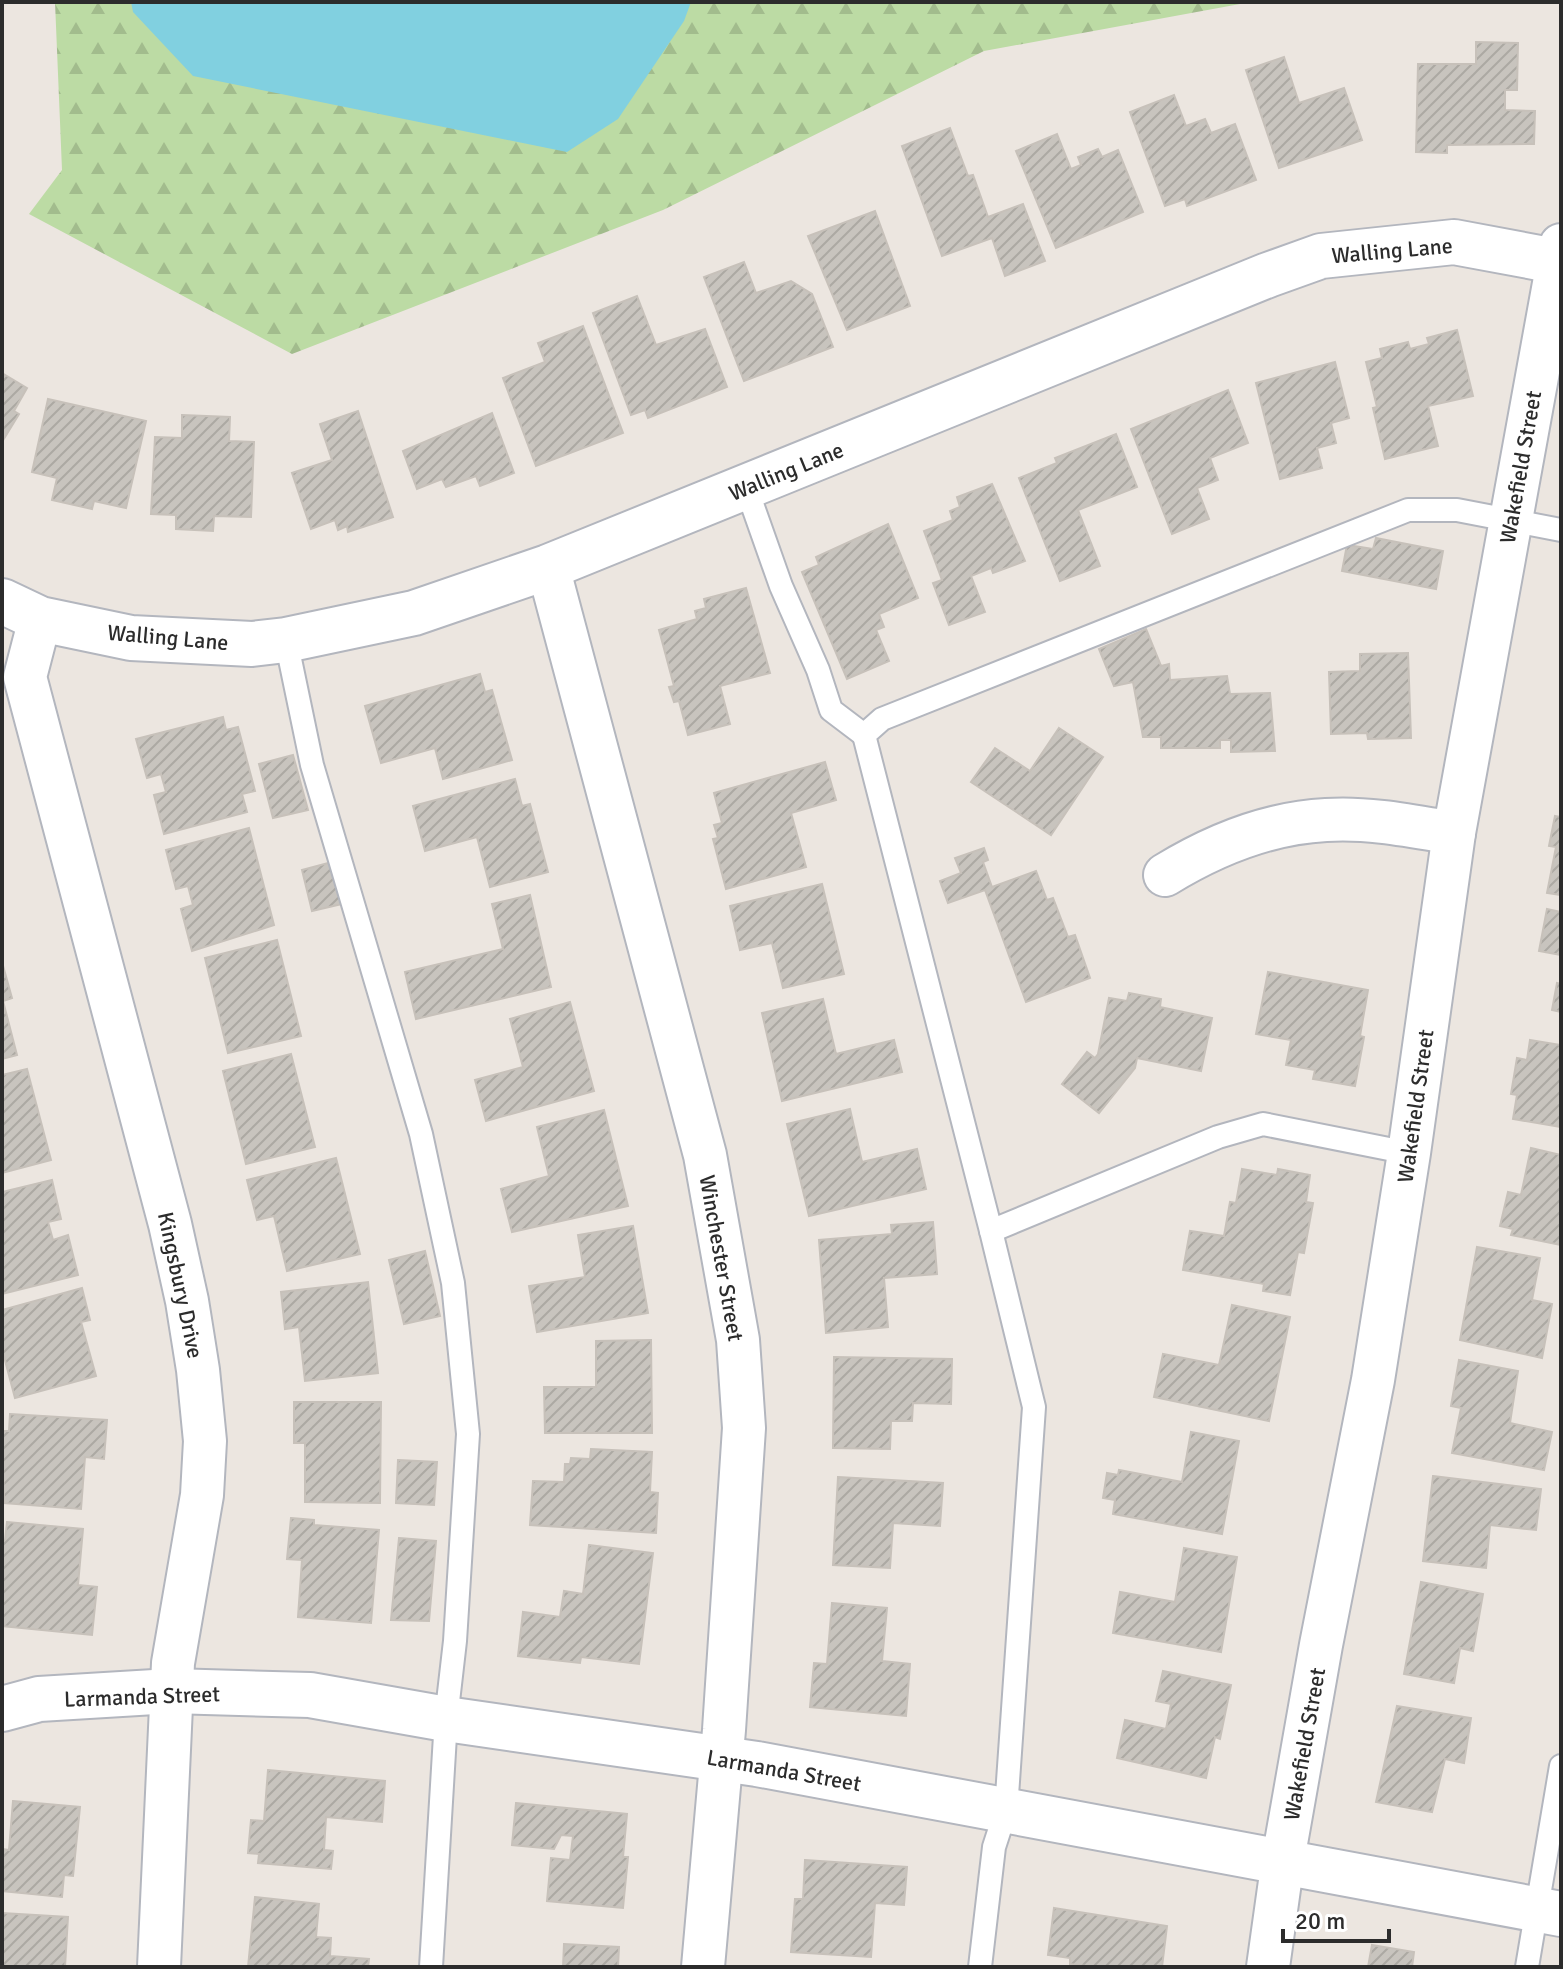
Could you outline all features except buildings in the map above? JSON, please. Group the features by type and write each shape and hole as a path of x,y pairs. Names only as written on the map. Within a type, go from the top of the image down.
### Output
{"street":[{"name":"Walling Lane","path":"21,610 131,638 252,644 286,640 414,613 548,567 1253,280 1321,256 1454,242 1560,256"},
{"name":"Wakefield Street","path":"1268,1967 1283,1860 1321,1645 1373,1380 1454,833 1560,256"},
{"name":"Winchester Street","path":"548,567 705,1155 738,1340 744,1428 703,1967"},
{"name":"Kingsbury Drive","path":"21,610 25,677 170,1224 198,1370 205,1441 202,1495 173,1663 159,1967"},
{"path":"1165,875 1203,852 1290,824 1327,819 1372,821 1454,833"},
{"name":"Larmanda Street","path":"2,1709 39,1699 171,1691 310,1695 446,1719 720,1758 1283,1860 1548,1912"}],"lane":[{"path":"746,487 781,586 818,670 831,710 864,735 1034,1407 1006,1810 994,1847 980,1967"},
{"path":"864,735 882,719 1408,510 1457,510 1561,530"},
{"path":"286,640 312,765 421,1134 453,1283 468,1434 431,1967"},
{"path":"991,1231 1218,1137 1263,1124 1409,1153"},
{"path":"1527,1967 1548,1912 1561,1766"}],"green space":[{"path":"55,2 1251,2 984,51 663,210 292,354 29,214 62,170"}],"water":[{"path":"131,2 691,2 684,21 618,119 567,152 193,76 133,12"}]}
